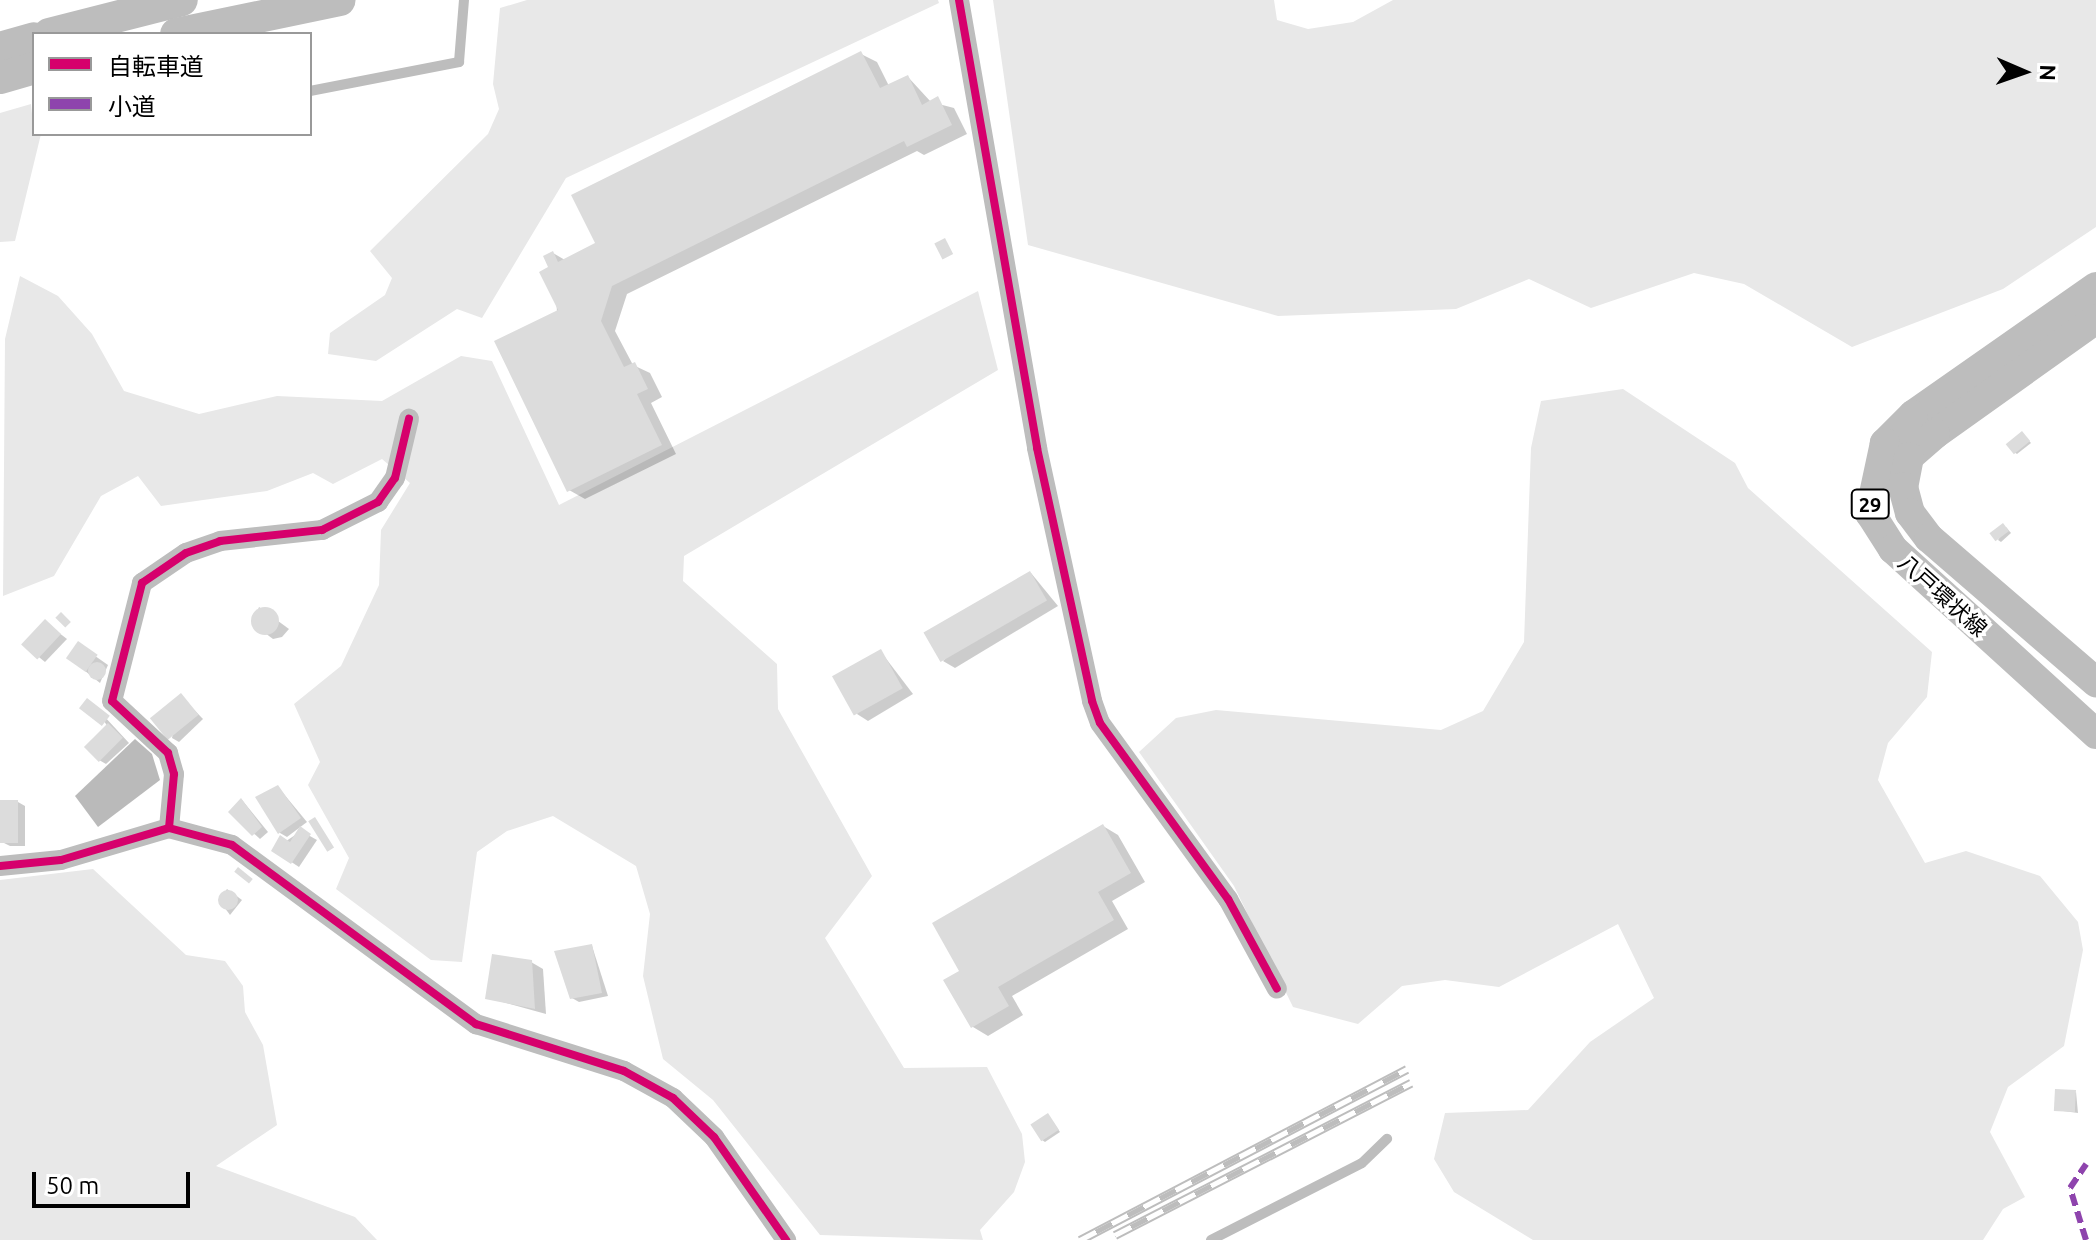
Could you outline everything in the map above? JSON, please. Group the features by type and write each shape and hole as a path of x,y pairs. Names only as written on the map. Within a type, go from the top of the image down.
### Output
{"highway":[{"path":"57,32 182,0"},
{"path":"195,32 242,27 340,0"},
{"path":"0,48 32,39"},
{"path":"0,78 32,69"}],"main road":[{"name":"八戸環状線","path":"2096,287 1913,415 1885,443 1870,513 1893,549 2096,734"},
{"name":"八戸環状線","path":"2096,319 1935,434 1909,457 1903,487 1910,513 1929,538 2096,682"}],"street":[{"path":"959,0 1037,448 1092,701 1100,723 1228,899 1277,989"},
{"path":"169,828 174,774 168,753 112,701 142,583 162,564 209,545 322,530 367,509 395,478 409,419"},
{"path":"0,866 61,860 169,828 232,845 476,1024 624,1071 673,1098 714,1137 784,1240"}],"lane":[{"path":"312,91 459,62 464,0"},
{"path":"1211,1240 1362,1163 1387,1139"}],"shaded area":[{"path":"527,0 938,0 939,3 566,178 482,318 457,309 376,361 328,354 330,333 385,295 392,278 370,251 488,134 499,109 493,84 500,8"},
{"path":"993,0 1274,0 1277,20 1308,29 1353,22 1393,0 2096,0 2096,227 2003,289 1852,347 1744,284 1694,273 1591,308 1529,279 1456,309 1278,316 1028,245"},
{"path":"31,104 32,136 41,136 15,241 0,242 0,113"},
{"path":"20,276 58,296 92,334 124,391 199,414 277,396 382,401 461,356 492,361 559,505 978,291 998,370 684,556 683,581 777,664 778,709 872,876 825,938 904,1068 987,1067 1022,1134 1025,1162 1014,1192 980,1230 983,1240 820,1235 713,1100 663,1059 643,976 650,914 636,866 553,816 507,831 477,852 462,962 431,960 336,889 349,858 308,785 320,762 294,704 341,666 379,585 381,530 410,483 382,459 333,484 313,473 267,491 161,506 138,476 101,496 54,576 3,596 5,339"},
{"path":"1623,389 1735,463 1748,488 1932,652 1927,697 1888,743 1878,780 1925,863 1966,851 2040,876 2078,922 2083,950 2064,1046 2008,1087 1990,1132 2025,1197 2003,1209 1983,1240 1533,1240 1454,1192 1434,1159 1445,1113 1528,1110 1590,1042 1654,998 1618,924 1499,987 1445,980 1402,986 1358,1024 1293,1007 1234,886 1139,752 1176,718 1216,710 1441,730 1483,711 1524,642 1531,448 1541,401"},
{"path":"135,739 152,754 160,780 98,827 75,796"},
{"path":"93,869 186,955 225,961 243,986 245,1012 263,1045 277,1125 216,1166 355,1217 377,1240 0,1240 0,880"}],"building":[{"path":"861,51 880,88 908,75 922,105 938,96 952,125 907,147 904,141 612,286 601,321 624,367 635,362 648,389 637,394 662,445 567,492 494,341 558,310 539,272 548,267 543,256 553,251 558,262 595,243 571,195"},
{"path":"945,238 953,254 942,259 934,243"},
{"path":"2022,431 2030,441 2014,454 2006,444"},
{"path":"2003,523 2009,531 1995,541 1989,533"},
{"path":"1030,571 1047,600 940,662 923,632"},
{"path":"265,607 275,611 279,621 275,631 265,635 255,631 251,621 255,611"},
{"path":"61,612 71,622 65,628 55,618"},
{"path":"45,619 61,634 37,660 21,645"},
{"path":"78,641 98,655 86,672 66,658"},
{"path":"881,649 903,688 854,716 832,676"},
{"path":"97,662 106,671 97,680 88,671"},
{"path":"181,693 199,715 168,740 150,718"},
{"path":"87,698 110,716 102,726 79,708"},
{"path":"108,723 123,738 99,762 84,747"},
{"path":"278,785 301,818 278,834 255,797"},
{"path":"241,798 262,827 252,836 228,812"},
{"path":"0,800 18,800 18,843 0,843"},
{"path":"315,817 334,848 327,852 308,821"},
{"path":"1103,824 1131,873 1098,892 1114,920 998,987 1009,1006 971,1028 943,980 959,971 932,923"},
{"path":"300,826 311,834 291,864 271,851 280,835 290,842"},
{"path":"238,867 253,879 249,884 234,872"},
{"path":"224,890 232,890 238,900 232,910 224,910 218,904 218,896"},
{"path":"592,944 602,993 570,999 554,951"},
{"path":"492,954 532,960 535,1009 485,999"},
{"path":"2055,1089 2076,1090 2075,1112 2054,1111"},
{"path":"1048,1113 1059,1130 1041,1141 1030,1124"}],"railway":[{"path":"1080,1240 1407,1069"},
{"path":"1115,1235 1411,1083"}],"marked path":[{"path":"2086,1164 2070,1188 2086,1240"}],"cycle path":[{"path":"959,0 1037,448 1092,701 1100,723 1228,899 1277,989"},
{"path":"169,828 174,774 168,753 112,701 142,583 186,553 220,541 322,530 378,502 395,478 409,419"},
{"path":"0,866 61,860 169,828 232,845 476,1024 624,1071 673,1098 714,1137 786,1240"}]}
